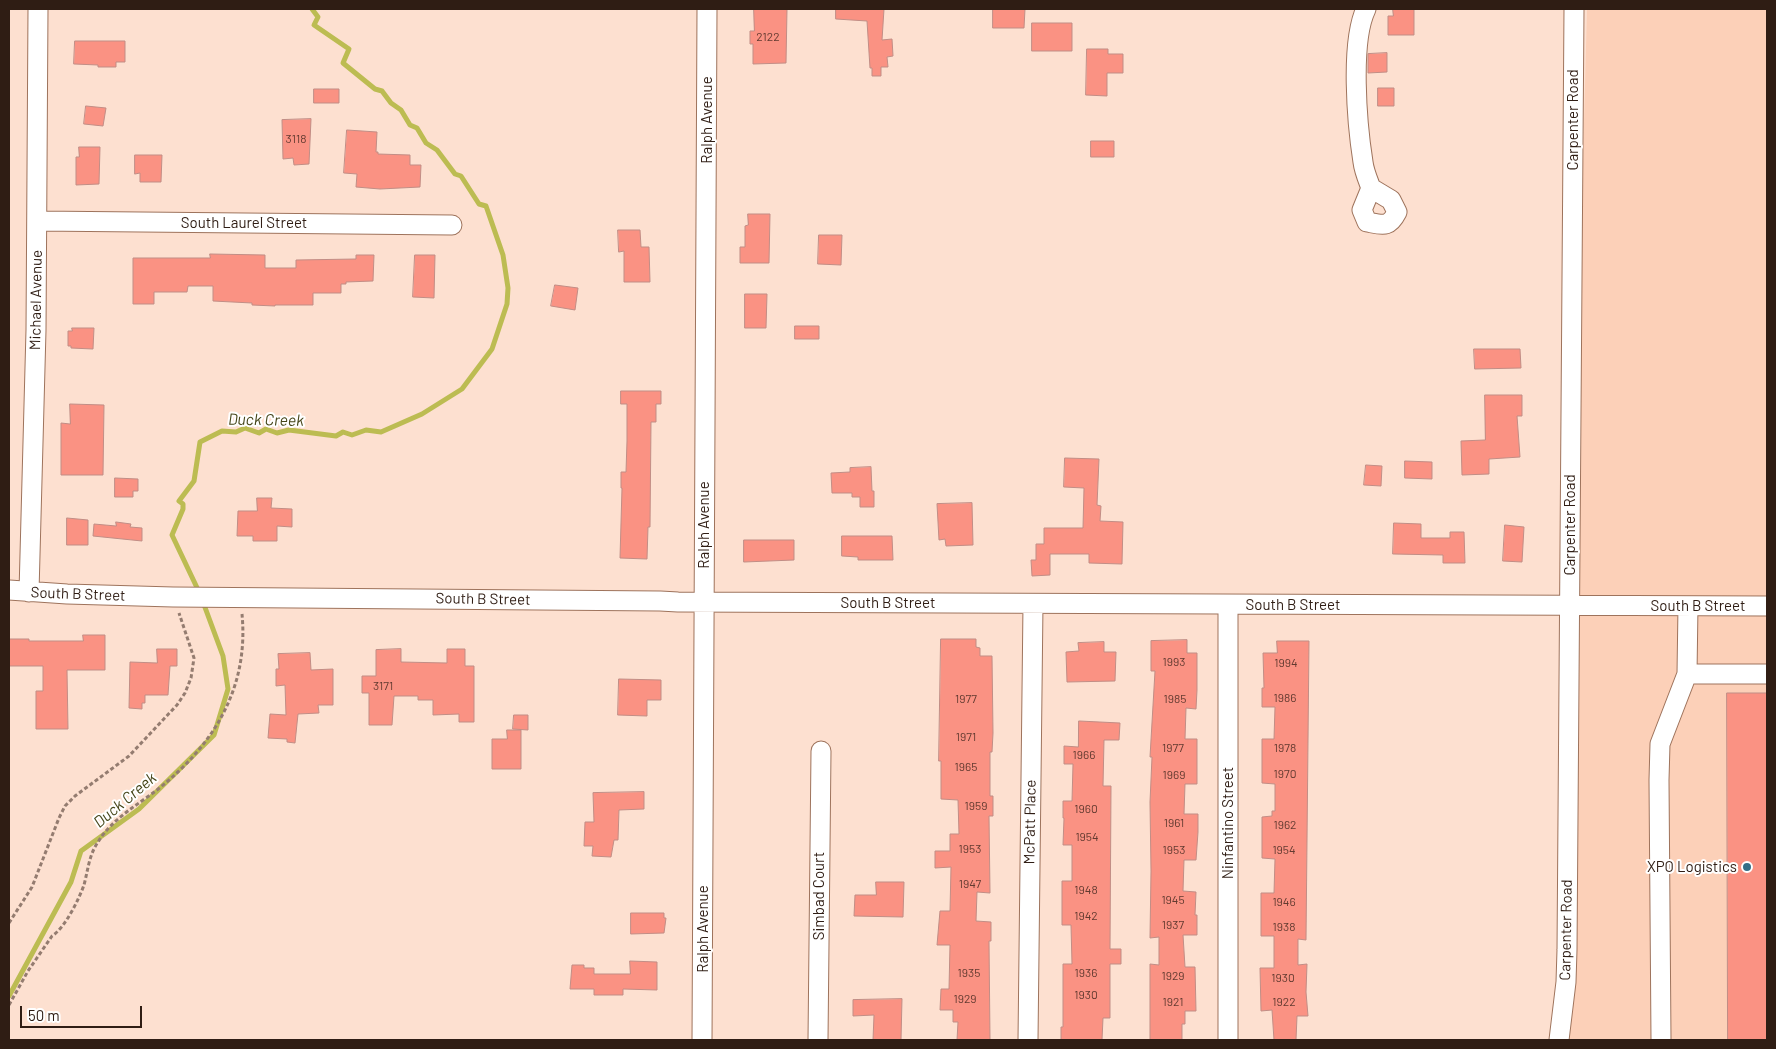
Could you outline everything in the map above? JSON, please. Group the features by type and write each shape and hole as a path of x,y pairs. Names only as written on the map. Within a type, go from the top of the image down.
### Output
{"street":[{"name":"Michael Avenue","path":"30,592 36,330 38,9"},
{"name":"Ralph Avenue","path":"702,1040 707,9"},
{"path":"1366,9 1360,20 1357,38 1357,105 1363,164 1371,188"},
{"name":"Carpenter Road","path":"1559,1040 1566,982 1567,950 1574,9"},
{"name":"South Laurel Street","path":"37,221 452,225"},
{"name":"South B Street","path":"9,590 67,594 178,597 233,596 704,602 1767,606"},
{"name":"McPatt Place","path":"1028,1040 1033,604"},
{"name":"Ninfantino Street","path":"1228,605 1228,1040"},
{"path":"1661,1040 1660,744 1687,674 1688,606"},
{"path":"1687,674 1767,674"},
{"name":"Simbad Court","path":"818,1040 820,751"}],"path":[{"path":"9,1005 52,936 57,933 66,921 79,896 91,855 108,828 165,784 192,756 223,715 235,689 243,648 243,626 233,596"},
{"path":"9,923 32,887 65,806 75,796 129,756 177,705 185,693 194,658 178,597"}],"shaded area":[{"path":"1587,9 1767,9 1767,1040 1560,1040"}],"building":[{"path":"754,9 787,9 786,63 753,64 753,44 750,44 750,31 754,31"},
{"path":"836,9 884,9 882,40 892,39 893,56 887,57 888,67 881,67 881,76 872,76 867,21 836,19"},
{"path":"993,9 1025,9 1024,28 993,28"},
{"path":"1393,9 1414,9 1414,35 1388,35 1388,16 1393,16"},
{"path":"1032,23 1072,23 1072,51 1032,51"},
{"path":"75,41 125,41 125,62 116,62 116,67 74,64"},
{"path":"1087,49 1108,49 1108,54 1123,54 1123,73 1107,73 1107,96 1086,95"},
{"path":"1387,53 1387,72 1368,73 1368,54"},
{"path":"1378,88 1394,88 1394,106 1378,106"},
{"path":"314,89 339,89 339,103 314,103"},
{"path":"86,106 106,108 103,126 84,124"},
{"path":"311,119 309,164 294,165 293,158 283,159 282,120"},
{"path":"347,130 377,132 376,152 378,154 410,155 410,165 421,165 420,187 380,189 356,187 357,174 344,173"},
{"path":"1091,141 1114,141 1114,157 1091,157"},
{"path":"79,147 100,147 99,184 76,185 76,157 79,157"},
{"path":"135,155 162,155 161,182 140,182 140,173 135,174"},
{"path":"748,214 770,214 769,263 740,263 740,247 745,247 745,226 748,225"},
{"path":"618,230 640,230 641,247 649,247 650,282 624,282 624,251 619,252"},
{"path":"819,235 842,235 841,265 818,264"},
{"path":"210,254 265,255 265,268 296,268 296,260 356,259 356,255 374,255 373,281 346,282 346,284 341,284 341,293 313,293 313,305 275,306 213,301 213,286 188,286 187,292 154,292 154,304 133,304 133,258 210,258"},
{"path":"415,255 435,255 434,298 413,297"},
{"path":"555,285 578,288 575,310 551,306"},
{"path":"745,294 767,294 766,328 745,328"},
{"path":"795,326 819,326 819,339 795,339"},
{"path":"72,328 94,328 93,349 71,348 71,346 68,346 68,331 72,331"},
{"path":"1474,349 1520,349 1521,368 1475,369"},
{"path":"621,391 661,391 661,404 656,404 656,422 651,422 650,527 648,527 647,559 620,558 621,472 626,472 627,441 627,404 621,404"},
{"path":"1485,395 1522,395 1522,416 1517,416 1520,457 1489,459 1489,474 1462,475 1461,441 1485,440"},
{"path":"70,404 104,405 103,475 61,475 61,423 70,424"},
{"path":"1065,458 1099,459 1097,505 1101,506 1100,521 1123,522 1122,564 1089,563 1089,554 1050,554 1050,575 1032,576 1031,560 1036,560 1036,544 1044,544 1044,528 1083,528 1084,488 1064,487"},
{"path":"1405,461 1432,462 1432,479 1405,478"},
{"path":"1366,465 1382,466 1381,486 1364,485"},
{"path":"871,467 874,507 860,507 860,497 852,497 852,493 832,493 831,473 850,472 850,468"},
{"path":"115,478 138,479 138,491 133,491 133,497 115,497"},
{"path":"257,498 272,498 271,508 292,509 292,527 277,526 277,541 253,541 253,536 237,536 238,511 257,511"},
{"path":"972,503 973,545 946,546 945,539 939,540 937,504"},
{"path":"67,518 88,520 88,545 67,545"},
{"path":"116,522 131,524 130,527 142,528 142,541 93,536 94,524 116,526"},
{"path":"1394,523 1421,524 1421,538 1450,538 1450,532 1464,532 1465,563 1443,563 1443,555 1393,554"},
{"path":"1505,525 1524,527 1522,562 1503,561"},
{"path":"842,536 892,536 893,560 858,560 858,557 842,556"},
{"path":"744,540 794,540 794,560 744,562"},
{"path":"83,635 105,635 105,670 67,670 68,729 36,729 36,691 43,691 43,666 9,666 9,639 83,641"},
{"path":"941,639 976,639 976,647 980,648 980,656 992,656 993,733 992,752 990,752 990,796 993,796 993,816 989,816 990,893 977,892 976,921 991,922 991,941 989,941 990,1040 957,1040 958,1022 953,1022 953,1010 940,1010 941,989 949,989 950,945 937,945 940,911 950,911 951,867 935,868 935,851 950,851 950,834 959,834 958,800 941,799 941,761 939,761"},
{"path":"1187,640 1187,653 1197,653 1196,709 1186,708 1185,739 1197,739 1197,784 1185,784 1184,814 1198,814 1198,832 1196,860 1184,860 1183,891 1196,892 1195,915 1197,915 1197,935 1183,935 1185,967 1195,967 1196,1011 1185,1011 1185,1024 1182,1024 1182,1040 1150,1040 1150,964 1159,965 1159,937 1150,938 1150,802 1152,757 1150,757 1155,671 1151,671 1151,641"},
{"path":"1277,641 1309,641 1306,940 1298,939 1298,965 1307,964 1306,992 1308,1016 1297,1016 1296,1040 1274,1040 1272,1010 1261,1011 1260,968 1274,968 1274,936 1261,936 1261,893 1274,893 1275,859 1262,858 1262,817 1272,816 1272,811 1275,811 1275,784 1262,783 1262,739 1274,739 1275,707 1262,707 1262,688 1264,688 1263,653 1277,653"},
{"path":"1104,642 1104,652 1116,652 1115,681 1067,682 1066,652 1079,651 1078,643"},
{"path":"157,649 177,649 177,666 170,666 168,695 145,695 145,703 142,703 142,709 129,708 130,662 157,663"},
{"path":"401,649 401,662 447,663 447,649 465,649 465,666 474,666 474,722 459,722 459,714 433,715 433,700 418,700 418,696 394,696 392,725 369,725 369,693 362,693 362,676 376,676 376,650"},
{"path":"310,653 311,670 333,669 333,705 318,705 319,713 298,714 295,743 287,742 287,739 268,738 270,714 286,715 285,685 276,686 276,669 279,669 278,654"},
{"path":"619,679 661,680 661,700 647,700 647,716 618,715"},
{"name":"XPO Logistics","path":"1727,693 1767,693 1767,1040 1728,1040"},
{"path":"514,715 528,715 528,730 513,729"},
{"path":"1079,721 1120,723 1119,740 1104,740 1103,786 1111,786 1110,949 1121,949 1121,964 1110,964 1110,1018 1103,1018 1102,1040 1061,1040 1061,1027 1063,1027 1063,964 1072,964 1071,925 1062,925 1062,881 1072,881 1072,845 1063,845 1063,801 1072,801 1073,764 1064,764 1064,746 1078,747"},
{"path":"507,730 521,730 521,769 492,769 492,739 507,739"},
{"path":"644,792 644,809 619,810 618,840 614,840 611,857 592,856 593,846 584,846 585,822 594,822 593,793"},
{"path":"876,882 904,882 903,917 854,916 855,895 876,895"},
{"path":"631,913 664,913 664,918 666,918 664,933 631,934"},
{"path":"630,961 657,962 657,990 623,989 623,995 594,995 594,989 570,989 572,965 584,965 584,968 594,968 594,974 630,974"},
{"path":"902,999 901,1040 873,1040 874,1015 853,1016 853,1000"}],"waterway":[{"name":"Duck Creek","path":"200,594 172,535 183,509 183,504 179,501 194,481 200,442 222,431 236,432 245,428 259,433 266,429 277,433 289,430 336,436 343,432 352,435 366,430 381,432 422,414 462,389 492,349 507,304 508,288 503,255 486,206 479,204 461,176 455,174 437,150 426,143 417,128 410,125 401,110 391,103 382,91 375,89 343,63 349,49 314,25 318,17 312,9"},
{"name":"Duck Creek","path":"9,996 71,882 81,851 139,809 214,735 228,689 223,656 203,602"}],"place":[{"name":"XPO Logistics","path":"1747,867"}]}
